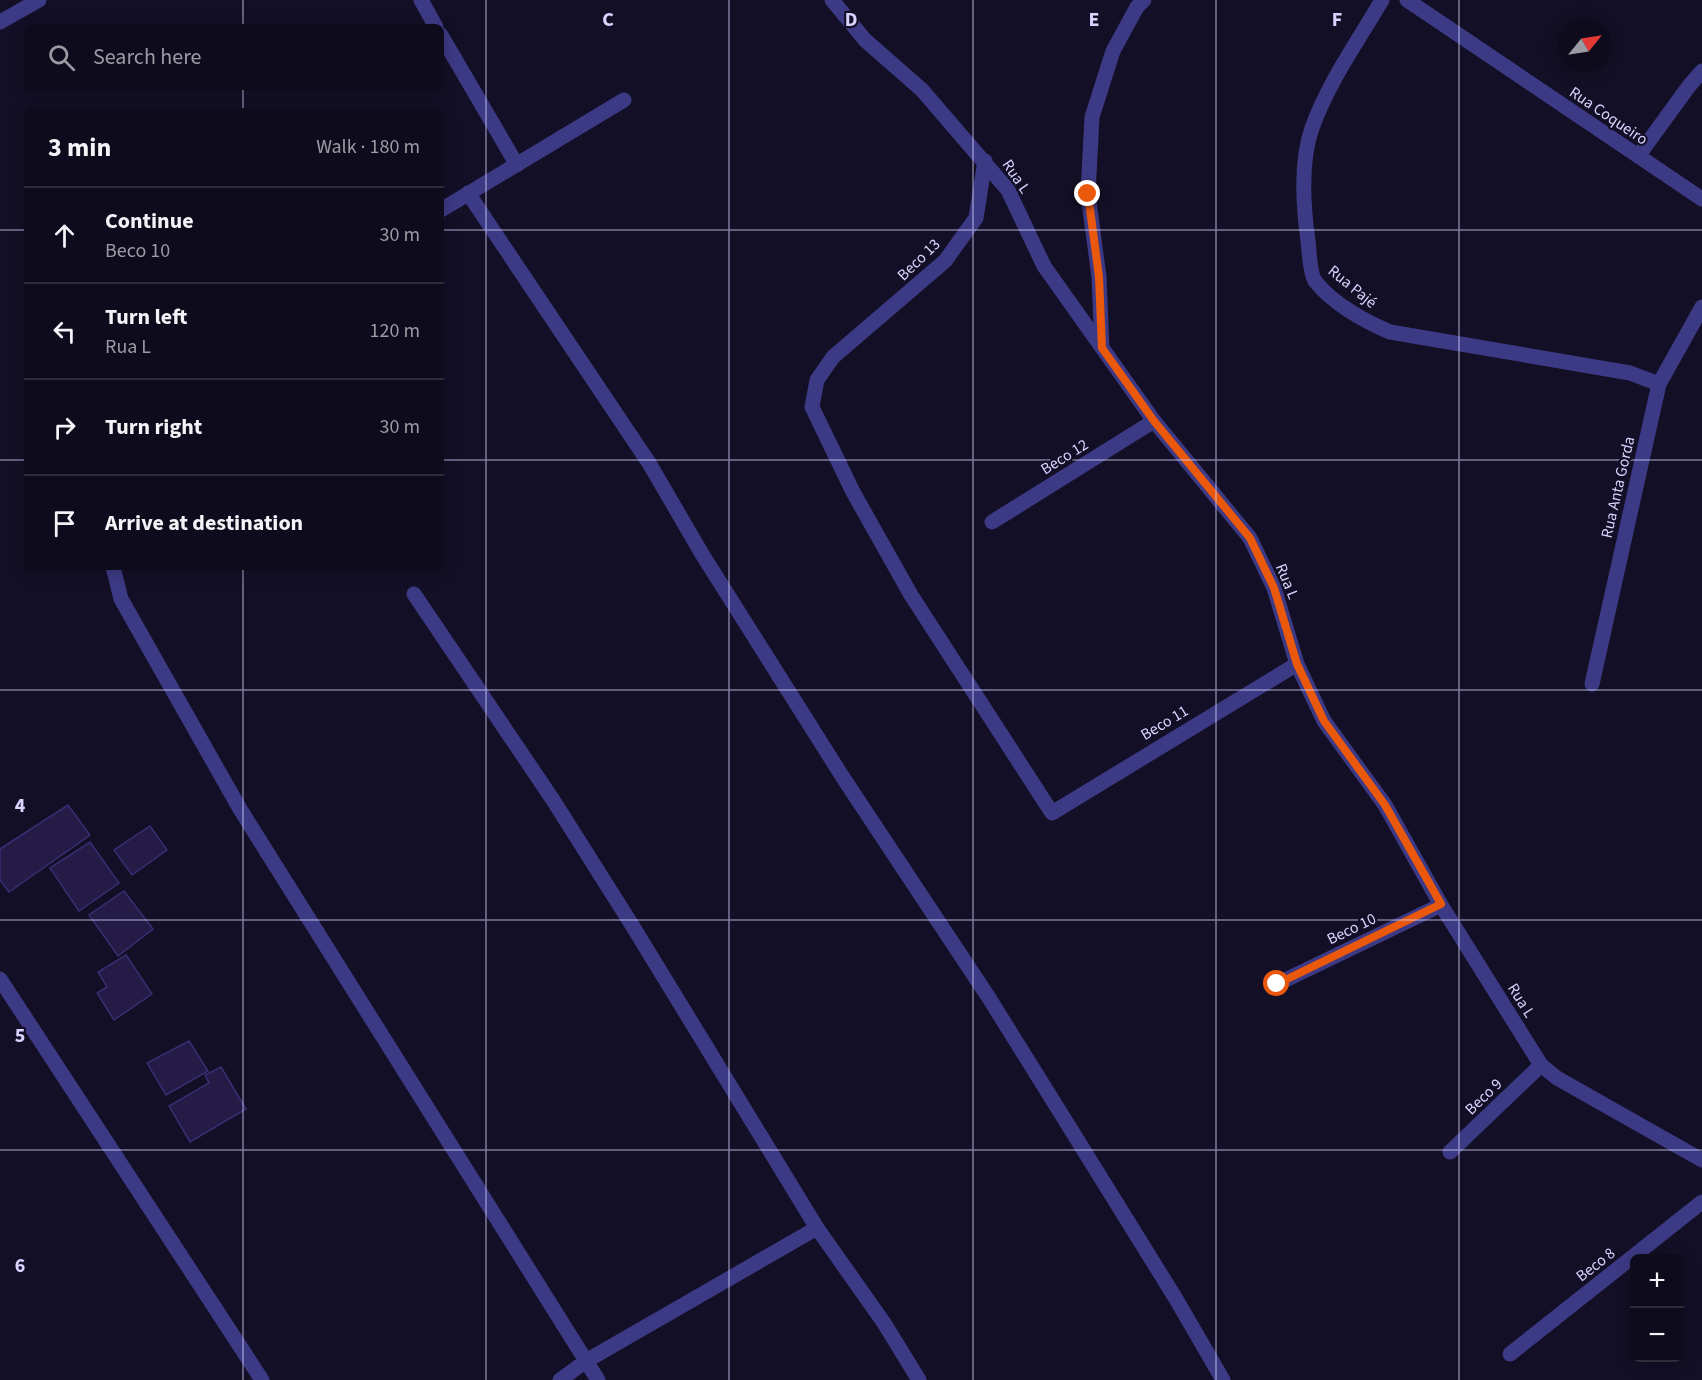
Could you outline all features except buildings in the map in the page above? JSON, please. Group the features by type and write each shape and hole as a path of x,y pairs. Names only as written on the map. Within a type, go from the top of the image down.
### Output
{"street":[{"path":"0,22 39,0"},
{"path":"421,0 434,24"},
{"name":"Rua L","path":"832,0 865,40 922,90 1008,190 1044,266 1154,421 1250,538 1274,588 1297,664 1324,721 1385,805 1441,904 1541,1065 1557,1078 1702,1160"},
{"path":"1102,348 1099,277 1088,194 1092,117 1113,51 1137,8 1144,0"},
{"name":"Rua Pajé","path":"1382,0 1332,87 1312,129 1305,162 1305,219 1314,279 1337,301 1363,320 1390,332 1629,373 1659,384"},
{"name":"Rua Coqueiro","path":"1407,0 1702,199"},
{"path":"444,40 517,165"},
{"path":"1638,156 1702,71"},
{"path":"444,208 624,100"},
{"name":"Beco 13","path":"985,161 976,218 945,261 833,357 817,380 812,407 853,492 911,595 1052,813"},
{"path":"468,193 649,463 702,554 842,776 982,988 1070,1128 1176,1299 1223,1380"},
{"name":"Rua Anta Gorda","path":"1592,684 1659,384 1702,307"},
{"name":"Beco 12","path":"992,522 1154,421"},
{"path":"114,570 121,599 240,809 598,1380"},
{"path":"414,594 553,800 817,1228 884,1323 919,1380"},
{"name":"Beco 11","path":"1052,813 1175,736 1297,664"},
{"name":"Beco 10","path":"1277,984 1441,904"},
{"path":"0,979 262,1380"},
{"name":"Beco 9","path":"1450,1152 1541,1065"},
{"name":"Beco 8","path":"1510,1354 1702,1202"},
{"path":"560,1380 586,1361 817,1228"}],"route":[{"path":"1088,194 1099,277 1102,348 1154,421 1250,538 1274,588 1297,664 1324,721 1385,805 1441,904 1277,984"}]}
